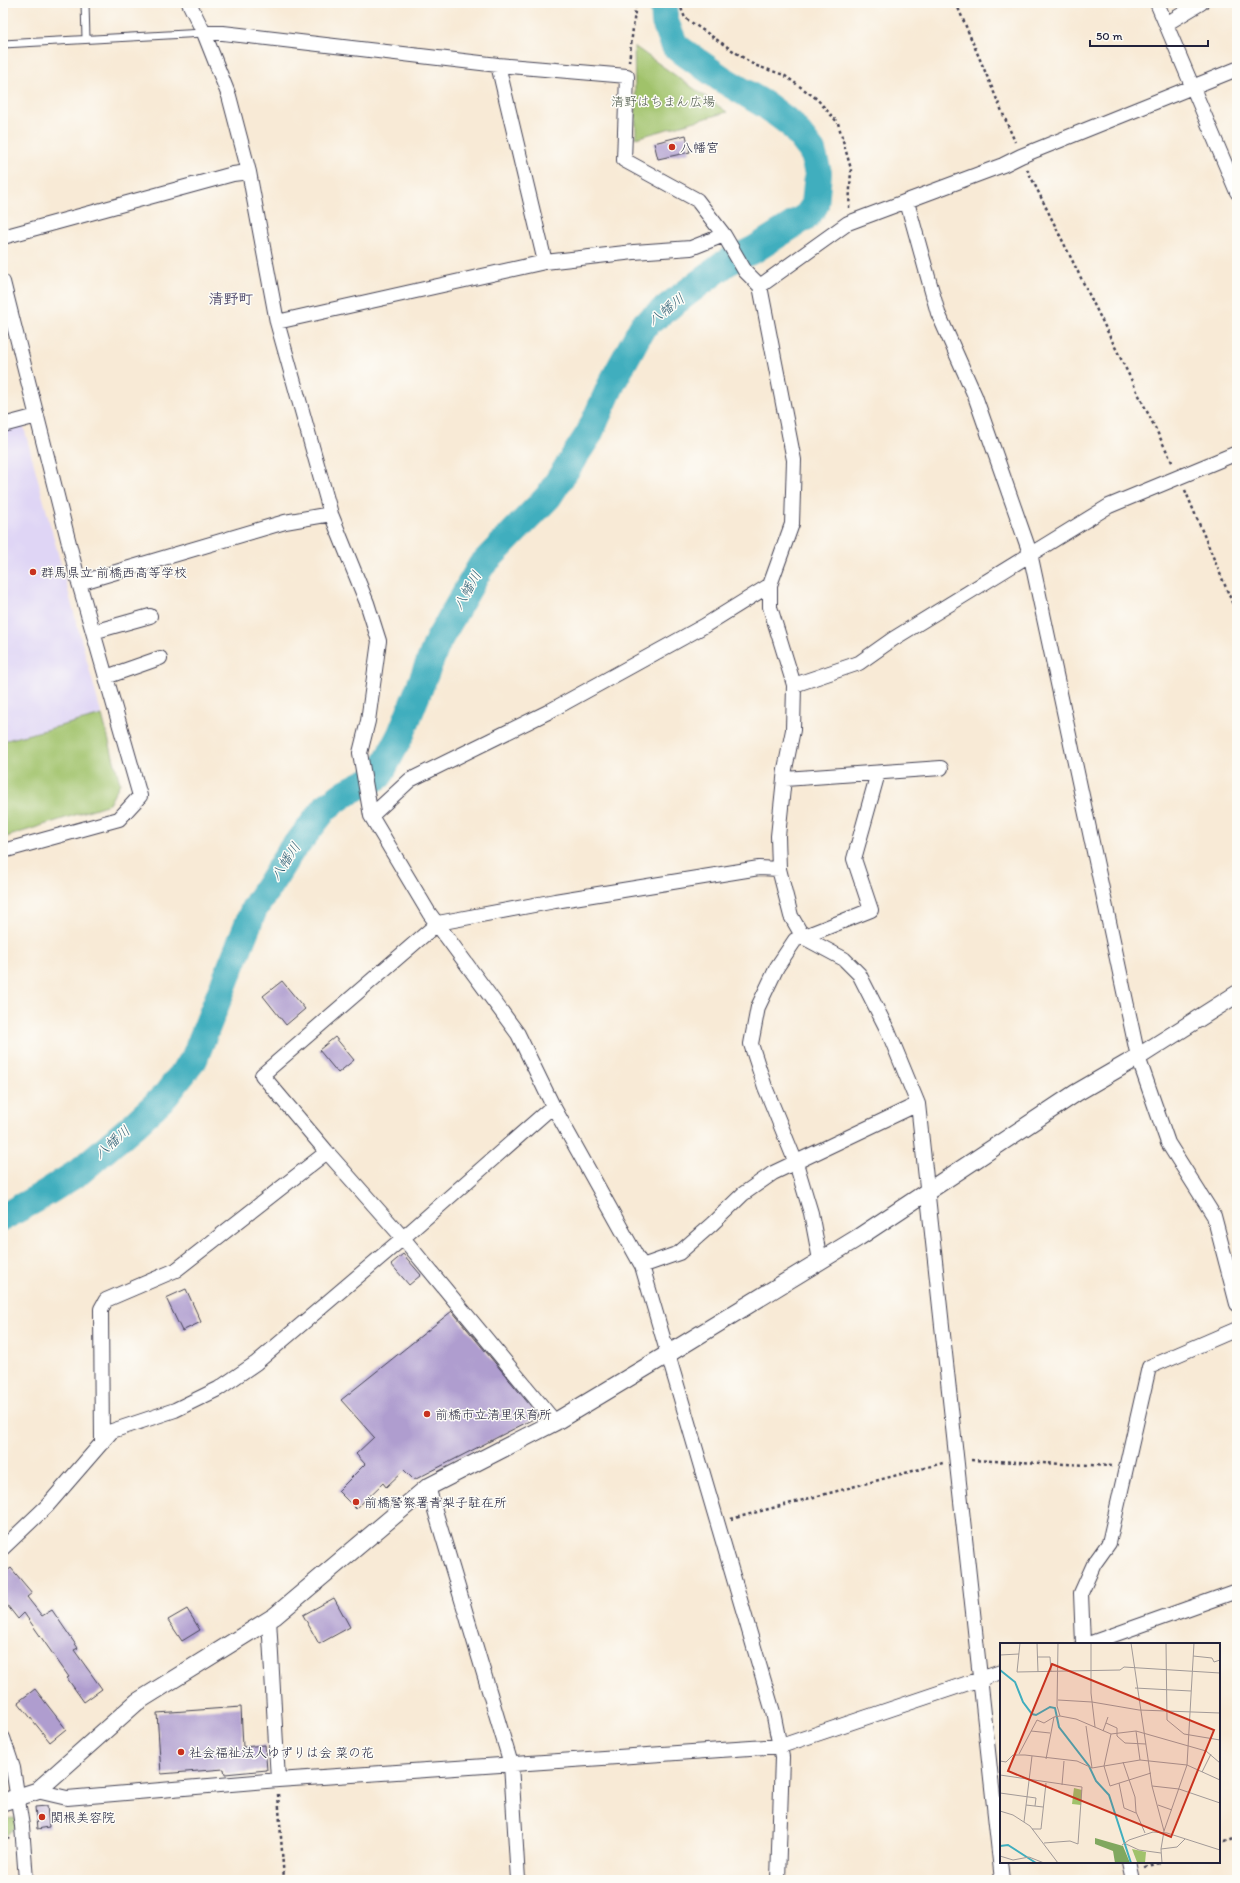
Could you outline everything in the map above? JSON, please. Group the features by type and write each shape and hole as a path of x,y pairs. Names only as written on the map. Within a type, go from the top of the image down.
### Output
{"street":[{"path":"189,3 204,33 229,96 249,172 277,322 331,514 367,603 379,641 368,721 360,753 371,816 429,913 438,923 518,1034 553,1106 642,1266 773,1712 781,1746 778,1880"},
{"path":"1157,3 1237,192"},
{"path":"1166,24 1201,3"},
{"path":"204,33 223,33 498,65 627,76 624,160 697,200 728,241 745,271 760,286 794,460 792,524 770,585 770,607 794,685 792,730 785,769 778,836 779,869 791,916 803,937 844,960 859,974 888,1031 918,1104 1000,1861"},
{"path":"498,65 545,262"},
{"path":"760,286 848,223 908,202 1003,165 1021,156 1237,69"},
{"path":"3,237 233,174 249,172"},
{"path":"908,202 938,313 975,396 1030,553 1138,1057 1168,1143 1214,1216 1237,1304"},
{"path":"277,322 545,262 634,252 691,248 728,241"},
{"path":"3,282 79,583 140,796 119,819 3,851"},
{"path":"3,425 37,416"},
{"path":"794,685 859,663 893,639 1030,553 1109,506 1179,475 1237,453"},
{"path":"79,583 285,522 331,514"},
{"path":"371,816 410,780 548,712 704,626 770,585"},
{"path":"93,632 150,616"},
{"path":"106,677 160,658"},
{"path":"785,779 941,768"},
{"path":"820,1260 811,1213 796,1164 765,1087 751,1044 758,1007 777,967 795,940 871,910 854,859 878,773"},
{"path":"555,1422 402,1238 262,1075 438,923 578,897 759,868 779,869"},
{"path":"10,1800 37,1791 137,1702 275,1616 428,1487 555,1422 668,1354 928,1191 1076,1093 1138,1057 1237,994"},
{"path":"642,1266 679,1253 743,1194 773,1173 796,1164 918,1104"},
{"path":"3,1548 47,1506 112,1431 175,1410 218,1389 256,1363 553,1106"},
{"path":"102,1443 101,1309 106,1300 176,1270 327,1152"},
{"path":"1083,1643 1081,1593 1094,1564 1109,1543 1149,1367 1237,1329"},
{"path":"428,1487 511,1764 518,1880"},
{"path":"1091,1643 1237,1591"},
{"path":"269,1619 278,1780"},
{"path":"37,1791 67,1798 278,1780 781,1746 1000,1672"},
{"path":"3,1738 13,1768 10,1800 22,1826 26,1880"},
{"path":"1000,1863 1002,1880"},
{"path":"1129,1863 1133,1880"}],"lane":[{"path":"85,3 86,39"},
{"path":"3,44 204,33"}],"path":[{"path":"627,76 636,3"},
{"path":"679,3 685,18 754,65 784,75 817,99 838,123 852,169 848,223"},
{"path":"956,3 1021,156 1179,475 1237,614"},
{"path":"717,1523 956,1460 1127,1466"},
{"path":"278,1780 284,1880"},
{"path":"1220,1844 1237,1838"}],"shaded area":[{"name":"群馬県立 前橋西高等学校","path":"23,424 120,783 109,804 3,838 3,429"}],"green space":[{"name":"清野はちまん広場","path":"634,46 727,112 636,138"},
{"path":"102,715 120,783 109,804 3,838 3,741"},
{"path":"15,1818 16,1827 3,1838 3,1819"}],"building":[{"name":"八幡宮","path":"686,135 690,152 658,159 654,143"},
{"path":"282,981 305,1009 286,1025 263,996"},
{"path":"335,1037 354,1060 338,1073 319,1050"},
{"path":"403,1254 421,1275 409,1285 391,1264"},
{"path":"186,1289 201,1322 182,1331 166,1298"},
{"path":"452,1311 539,1416 414,1480 404,1470 386,1487 383,1483 356,1509 338,1491 365,1464 356,1454 374,1437 341,1400"},
{"path":"11,1568 32,1593 27,1597 42,1616 52,1610 78,1648 74,1650 102,1689 84,1702 67,1678 69,1677 24,1613 18,1619 3,1600 3,1574"},
{"path":"334,1598 350,1627 319,1644 303,1615"},
{"path":"187,1609 200,1630 182,1641 168,1620"},
{"path":"35,1689 66,1729 50,1742 18,1702"},
{"name":"社会福祉法人ゆずりは会 菜の花","path":"241,1707 243,1747 265,1745 267,1770 225,1774 224,1769 161,1774 157,1713"},
{"name":"関根美容院","path":"47,1806 49,1827 37,1829 35,1807"}],"waterway":[{"name":"八幡川","path":"3,1217 36,1199 79,1172 166,1095 194,1059 254,909 292,849 326,807 347,792 379,776 401,734 438,641 481,566 548,497 589,434 612,383 643,326 726,263 755,249 807,216 815,205 818,173 812,151 791,124 767,106 722,79 675,46 665,22 664,3"}],"place":[{"name":"八幡宮","path":"672,147"},
{"name":"群馬県立 前橋西高等学校","path":"33,572"},
{"name":"前橋市立清里保育所","path":"427,1414"},
{"name":"前橋警察署青梨子駐在所","path":"356,1502"},
{"name":"社会福祉法人ゆずりは会 菜の花","path":"181,1752"},
{"name":"関根美容院","path":"42,1817"}],"district":[{"name":"清野町","path":"231,299"}]}
